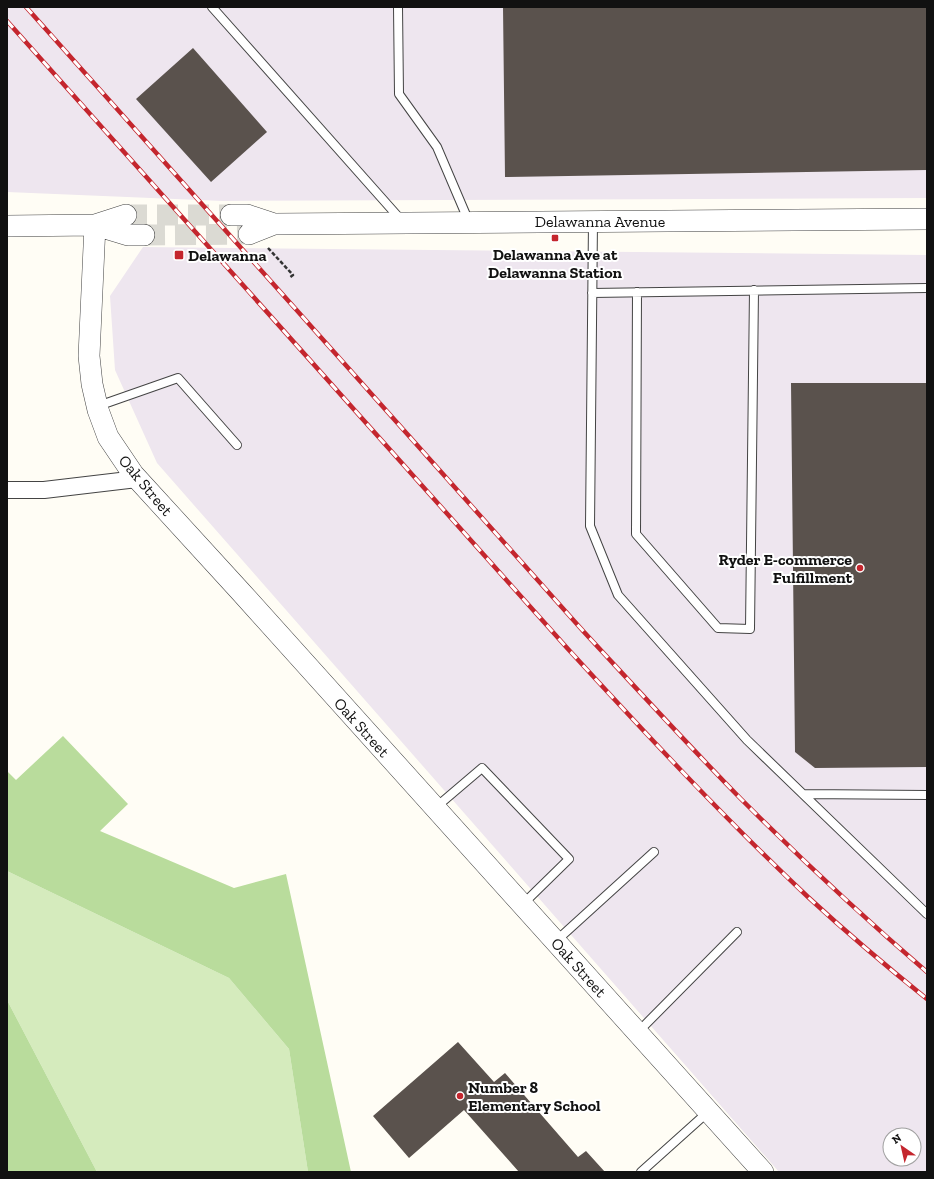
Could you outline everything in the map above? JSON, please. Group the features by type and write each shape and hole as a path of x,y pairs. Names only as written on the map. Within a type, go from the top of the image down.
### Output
{"street":[{"path":"7,226 95,225 126,215"},
{"name":"Delawanna Avenue","path":"231,215 247,215 274,224 927,219"},
{"name":"Delawanna Avenue","path":"256,239 274,224"},
{"path":"95,225 128,236 144,235"},
{"name":"Oak Street","path":"95,225 89,356 92,384 97,406 108,437 137,479 246,597 434,808 763,1172"},
{"path":"7,490 44,490 137,479"}],"lane":[{"path":"212,7 404,223"},
{"path":"398,7 399,94 438,147 470,222"},
{"path":"593,221 590,526 618,595 747,740 927,914"},
{"path":"592,293 927,288"},
{"path":"637,292 636,534 718,628 750,629 754,290"},
{"path":"97,406 178,378 237,445"},
{"path":"434,808 482,768 569,859 522,905"},
{"path":"803,794 927,795"},
{"path":"555,941 654,852"},
{"path":"638,1032 737,932"},
{"path":"641,1172 709,1111"}],"path":[{"path":"256,239 293,275 289,278"}],"shaded area":[{"path":"7,7 927,7 927,198 223,201 7,192"},
{"path":"143,247 927,255 927,1172 779,1172 157,463 115,370 110,296"}],"green space":[{"path":"63,736 128,804 100,831 234,888 286,874 351,1172 308,1172 289,1049 229,978 7,871 7,771 16,780"},
{"path":"7,871 229,978 289,1049 308,1172 97,1172 7,1000"},
{"path":"7,1000 97,1172 7,1172"}],"building":[{"path":"503,7 927,7 927,170 505,177"},
{"path":"193,48 267,132 211,182 136,99"},
{"name":"Ryder E-commerce Fulfillment","path":"791,383 927,383 927,767 815,768 795,752"},
{"name":"Number 8 Elementary School","path":"458,1042 494,1082 505,1073 578,1157 586,1151 605,1172 519,1172 464,1110 409,1158 373,1116"}],"tunnel":[{"path":"126,215 231,215"},
{"path":"144,235 249,234"}],"railway":[{"path":"26,7 584,632 701,758 786,844 927,972"},
{"path":"7,21 568,649 656,744 746,837 808,897 866,949 927,999"}],"place":[{"name":"Delawanna Ave at Delawanna Station","path":"555,238"},
{"name":"Delawanna","path":"179,255"},
{"name":"Ryder E-commerce Fulfillment","path":"860,568"},
{"name":"Number 8 Elementary School","path":"460,1096"}]}
